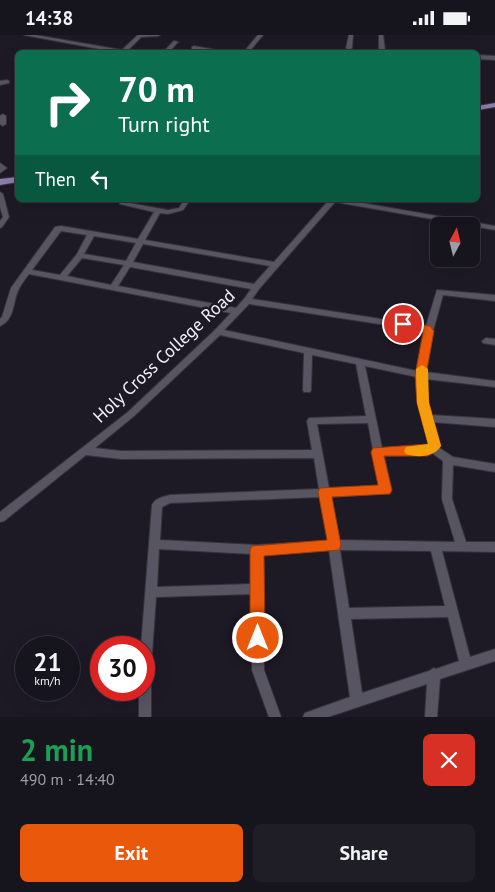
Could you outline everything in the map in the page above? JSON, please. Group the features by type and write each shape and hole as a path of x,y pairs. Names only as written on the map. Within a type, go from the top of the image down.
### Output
{"main road":[{"path":"480,108 495,105"},
{"path":"0,182 15,180"}],"street":[{"path":"26,35 118,50"},
{"path":"125,50 140,36 158,35"},
{"path":"247,50 261,35"},
{"path":"349,48 351,35"},
{"path":"381,35 383,50"},
{"path":"167,50 176,41"},
{"path":"194,48 205,50"},
{"path":"480,57 495,58"},
{"path":"3,124 4,116"},
{"path":"0,165 4,168 0,171"},
{"path":"0,194 6,217 0,226"},
{"path":"124,202 125,204 158,210 177,211 185,202"},
{"name":"Holy Cross College Road","path":"0,518 131,414 218,332 247,301 256,287 331,202"},
{"path":"345,202 495,228"},
{"path":"113,288 131,264 139,241 158,210"},
{"path":"0,323 6,318 15,288 58,229 65,228 276,265"},
{"path":"62,278 80,255 92,233"},
{"path":"80,255 256,287"},
{"path":"27,271 237,311"},
{"path":"433,448 434,444 423,403 421,375 428,334 440,292 495,298"},
{"path":"247,301 422,327 428,330 428,334"},
{"path":"0,306 10,306"},
{"path":"218,332 421,375 495,384"},
{"path":"307,390 308,350"},
{"path":"145,717 145,668 156,510 161,501 386,490 360,363"},
{"path":"427,418 495,423"},
{"path":"357,702 334,545 312,421 370,419"},
{"path":"377,452 428,451 433,448"},
{"path":"433,448 448,460 495,468"},
{"path":"85,451 120,455 318,455"},
{"path":"448,460 447,499 462,547"},
{"path":"154,544 257,550 334,545 495,547"},
{"path":"435,546 466,664"},
{"path":"257,550 258,670 275,717"},
{"path":"151,592 257,589"},
{"path":"345,614 452,611"},
{"path":"309,717 495,655"},
{"path":"431,717 434,674"}],"slow traffic":[{"path":"411,451 428,451 432,450 434,446 423,403 422,369"}],"route":[{"path":"258,638 257,550 334,545 325,492 386,490 377,452 428,451 432,450 434,446 423,403 421,375 429,331 426,328 403,324"}]}
